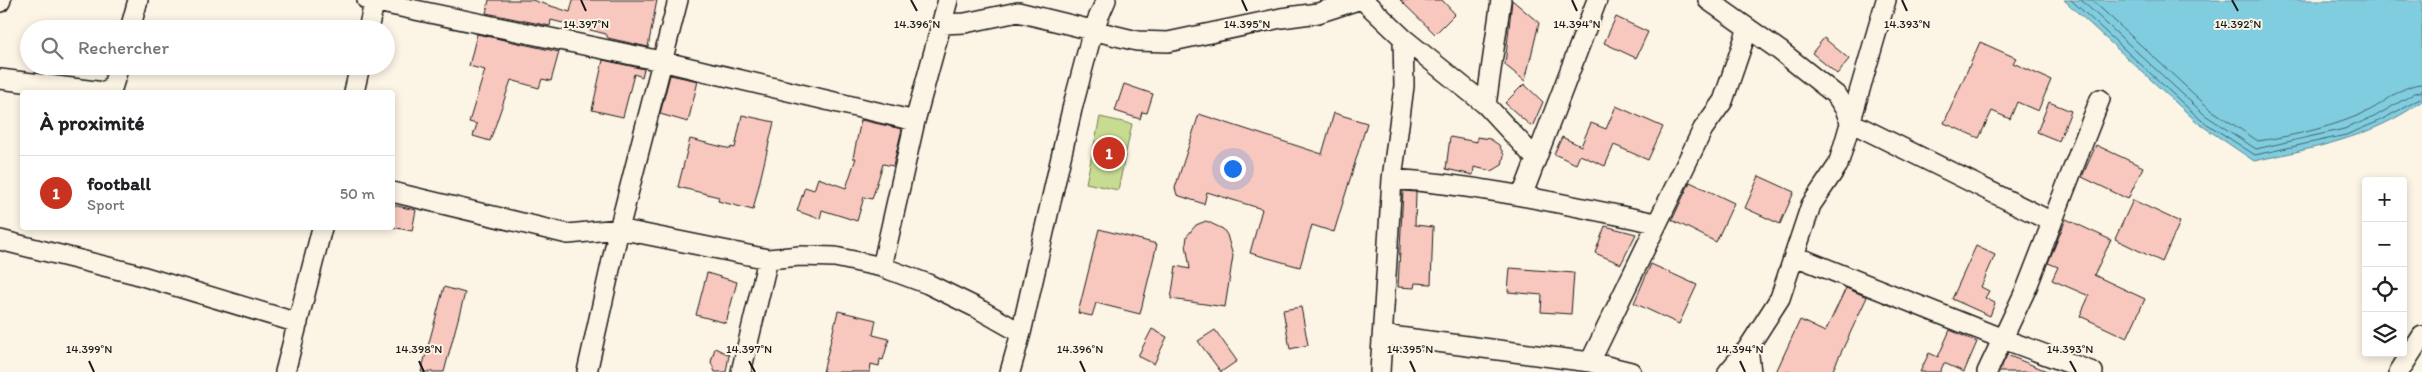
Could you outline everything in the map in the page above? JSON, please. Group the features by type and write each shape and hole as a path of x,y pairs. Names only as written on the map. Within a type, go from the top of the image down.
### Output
{"street":[{"path":"132,20 138,0"},
{"path":"587,372 619,229 678,0"},
{"path":"882,267 915,121 948,0"},
{"path":"1010,372 1021,333 1072,108 1093,30 1106,0"},
{"path":"942,24 965,23 1018,12 1137,41 1168,42 1281,18 1318,13 1358,0"},
{"path":"1362,0 1403,38 1486,105 1536,159"},
{"path":"1486,105 1501,0"},
{"path":"1522,196 1597,0"},
{"path":"1708,0 1836,95 1850,122 2052,222"},
{"path":"1728,372 1748,348 1780,298 1812,205 1838,165 1886,0"},
{"path":"369,20 372,1 661,61 915,121"},
{"path":"1590,362 1703,129 1723,101 1748,28"},
{"path":"1380,372 1392,180 1404,86 1403,38"},
{"path":"112,90 116,75"},
{"path":"354,90 358,75"},
{"path":"0,80 87,90"},
{"path":"1987,372 2027,287 2100,99"},
{"path":"1392,180 1442,183 1522,196 1656,224"},
{"path":"395,193 568,234 619,229 768,259 800,256 835,257 882,267 928,284 977,308 1021,333"},
{"path":"285,372 321,230"},
{"path":"0,240 132,273 298,323"},
{"path":"1795,256 2003,339 2093,372"},
{"path":"741,372 768,259"},
{"path":"1383,335 1590,362 1631,372"},
{"path":"2399,372 2422,337"},
{"path":"1748,348 1751,372"}],"green space":[{"path":"1100,117 1132,124 1118,190 1086,183"}],"water":[{"path":"2064,0 2422,0 2422,101 2403,114 2362,133 2320,146 2254,161 2198,123"}],"building":[{"path":"489,0 532,0 570,12 573,0 657,0 648,47 608,38 606,34 551,20 550,26 486,13"},
{"path":"1400,0 1442,0 1455,14 1435,34"},
{"path":"1512,0 1539,23 1525,81 1505,65"},
{"path":"1616,17 1648,32 1636,58 1604,43"},
{"path":"477,34 559,52 551,81 542,79 539,88 511,80 490,141 473,136 477,124 469,122 485,70 469,66"},
{"path":"1824,38 1849,59 1837,74 1812,53"},
{"path":"1980,42 2016,58 2013,63 2051,80 2038,111 2017,102 2010,119 1992,111 1979,138 1944,123"},
{"path":"603,60 644,69 642,77 634,74 623,117 592,110"},
{"path":"670,75 698,81 688,122 660,114"},
{"path":"1124,84 1153,94 1147,113 1142,112 1140,119 1115,111"},
{"path":"1524,84 1543,102 1532,127 1505,103"},
{"path":"2049,102 2071,111 2059,141 2037,132"},
{"path":"1616,106 1663,127 1648,160 1614,145 1605,166 1580,155 1576,164 1554,154 1562,137 1581,146 1591,123 1606,129"},
{"path":"1334,113 1367,123 1334,232 1312,225 1300,267 1250,253 1262,209 1207,192 1204,204 1177,195 1175,188 1199,114 1322,154"},
{"path":"742,115 774,122 753,210 718,201 719,197 678,187 690,139 731,149 731,147 735,148"},
{"path":"861,120 902,129 893,166 883,164 872,199 864,197 857,221 822,210 820,219 797,211 805,187 814,190 818,178 846,188 856,158 853,158"},
{"path":"1450,137 1477,142 1477,137 1490,139 1499,145 1504,155 1502,165 1492,171 1474,167 1473,175 1446,169"},
{"path":"2096,145 2143,167 2128,199 2082,177"},
{"path":"1759,176 1794,192 1780,224 1745,208"},
{"path":"1690,182 1734,203 1716,242 1672,220"},
{"path":"1403,191 1416,192 1415,225 1433,227 1431,284 1415,283 1414,288 1398,287"},
{"path":"2133,200 2180,222 2162,262 2115,239"},
{"path":"395,206 416,210 412,231 395,228"},
{"path":"2066,219 2111,240 2094,275 2145,299 2127,338 2080,316 2089,296 2052,280 2058,267 2048,263"},
{"path":"1206,221 1223,229 1227,235 1233,256 1225,307 1171,299 1176,266 1190,269 1186,244 1187,236 1196,225"},
{"path":"1605,226 1636,234 1621,264 1595,253"},
{"path":"1099,229 1157,244 1140,314 1096,303 1092,316 1078,313"},
{"path":"1976,246 1995,255 1981,287 1989,291 1985,298 1995,303 1990,316 1952,299"},
{"path":"1651,264 1697,285 1679,324 1634,303"},
{"path":"1510,268 1574,273 1571,314 1541,312 1542,295 1508,292"},
{"path":"707,273 737,282 726,323 696,315"},
{"path":"444,287 465,293 444,372 421,372"},
{"path":"1846,288 1867,297 1832,372 1776,372 1800,320 1825,332"},
{"path":"1301,307 1308,345 1290,349 1283,310"},
{"path":"838,311 876,320 873,335 889,339 883,360 880,359 879,366 871,364 870,372 823,372"},
{"path":"1152,329 1167,337 1154,364 1138,356"},
{"path":"1215,330 1237,361 1221,372 1198,341"},
{"path":"1950,330 1977,342 1964,372 1944,363 1940,372 1920,372 1929,353 1938,357"},
{"path":"715,348 729,355 726,372 715,372 711,362"},
{"path":"2007,355 2047,371 2047,372 1999,372"}],"place":[{"name":"football","path":"1109,153"}]}
